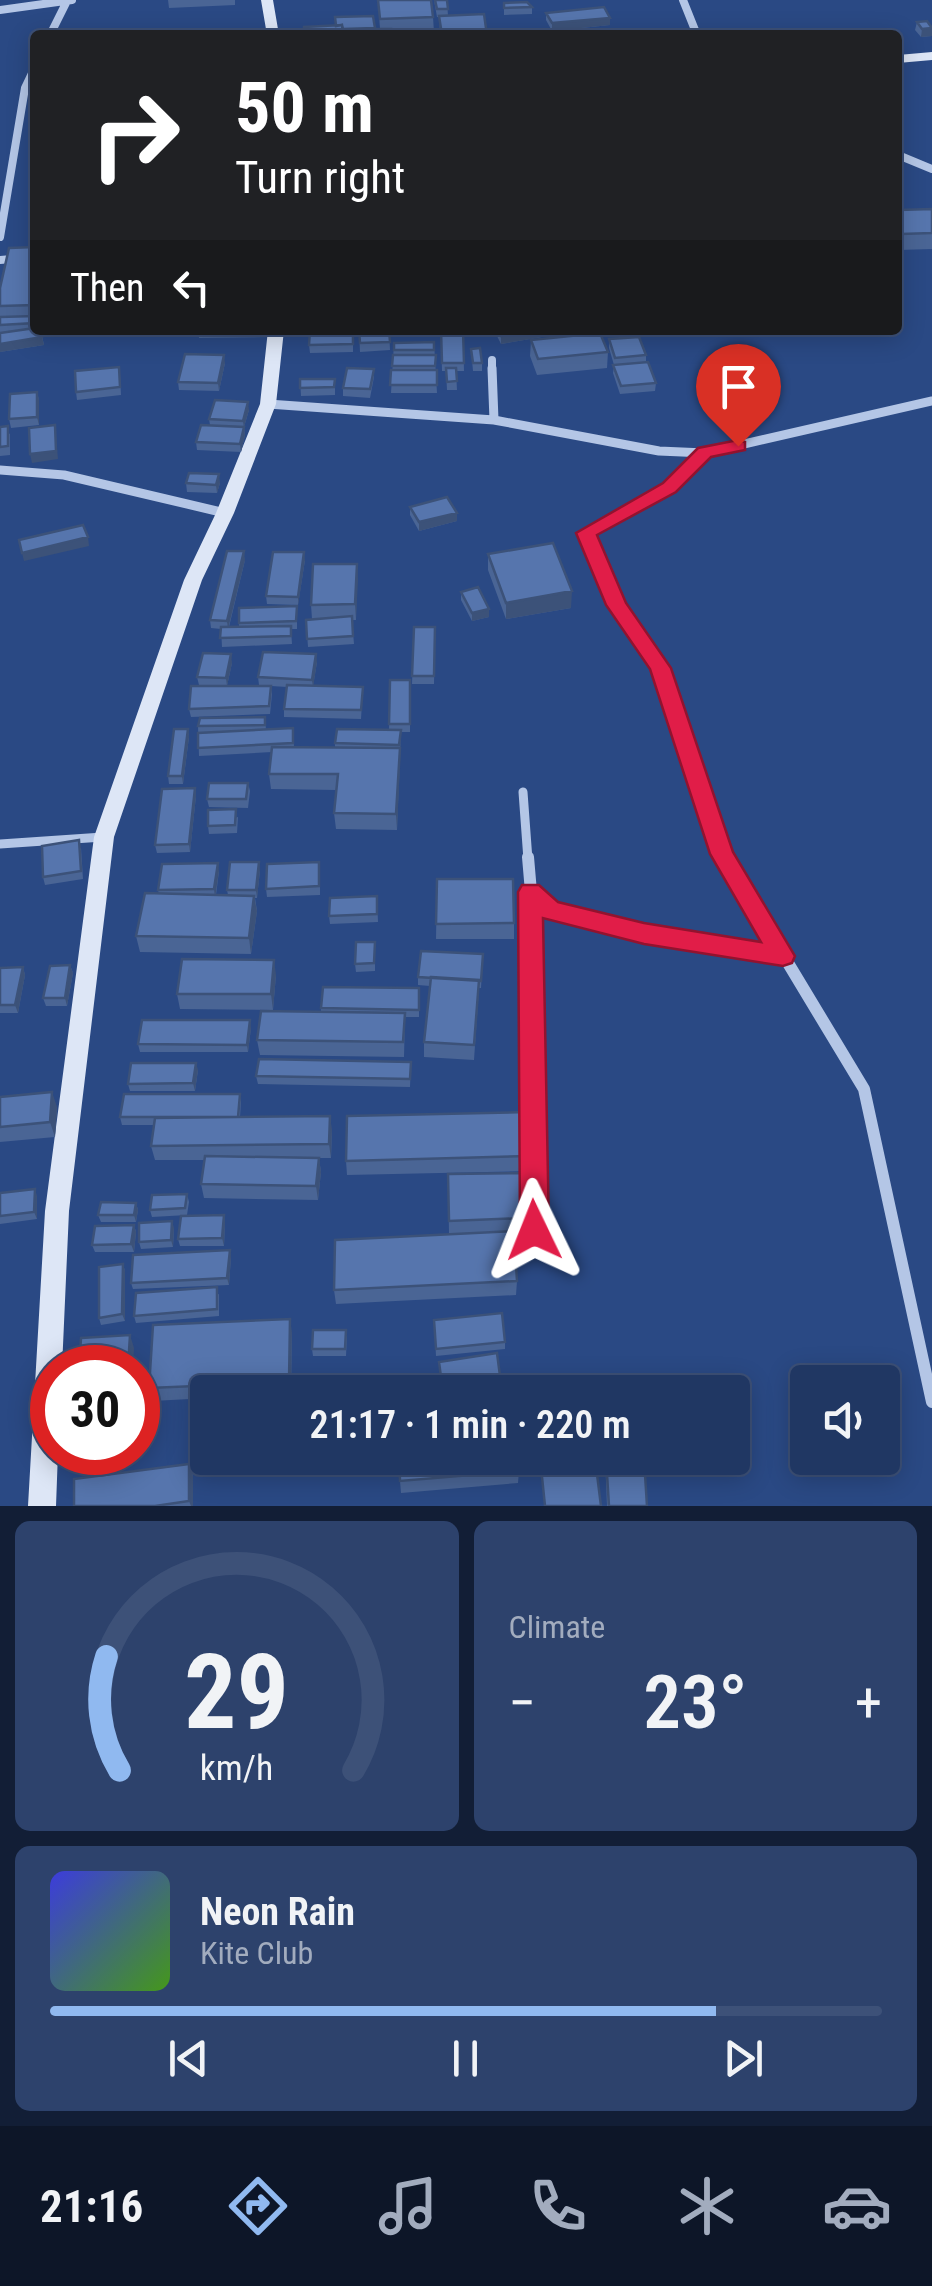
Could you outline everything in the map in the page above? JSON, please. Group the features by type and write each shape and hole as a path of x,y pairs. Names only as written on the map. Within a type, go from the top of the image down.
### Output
{"street":[{"path":"267,0 272,30"},
{"path":"683,0 695,30"},
{"path":"0,10 69,2"},
{"path":"53,30 69,2"},
{"path":"902,59 932,56"},
{"path":"0,237 30,78"},
{"path":"902,157 932,168"},
{"path":"0,260 30,258"},
{"path":"42,1506 57,1211 104,836 192,580 226,513 268,404 275,335"},
{"path":"492,360 494,420"},
{"path":"268,404 494,420 659,451 705,452 932,401"},
{"path":"705,452 670,488 586,533 617,605 660,668 722,854 864,1090 932,1402"},
{"path":"0,470 64,475 226,513"},
{"path":"523,792 530,892 534,1230"},
{"path":"0,844 104,836"},
{"path":"530,892 550,910 644,934 783,956"}],"building":[{"path":"378,0 431,0 433,17 380,19"},
{"path":"435,0 447,0 448,9 437,9"},
{"path":"527,2 532,7 504,8 504,3"},
{"path":"604,7 610,18 552,23 546,13"},
{"path":"484,14 486,30 441,30 439,16"},
{"path":"373,16 375,28 336,26 335,17"},
{"path":"927,21 932,28 922,29 917,22"},
{"path":"342,25 342,30 304,30"},
{"path":"932,209 932,233 902,234 902,210"},
{"path":"30,247 30,305 0,306 9,248"},
{"path":"30,316 30,323 0,325 0,317"},
{"path":"30,329 30,335 42,337 0,344 0,333"},
{"path":"310,335 353,335 353,344 309,345"},
{"path":"359,335 389,335 390,342 360,343"},
{"path":"441,335 463,335 464,363 442,363"},
{"path":"601,335 608,352 538,359 531,340"},
{"path":"639,337 646,355 615,358 609,339"},
{"path":"434,342 434,350 394,350 394,343"},
{"path":"480,348 482,363 473,363 471,349"},
{"path":"185,354 224,355 218,383 178,382"},
{"path":"393,355 436,355 435,366 392,366"},
{"path":"648,362 656,383 621,386 613,365"},
{"path":"119,367 120,387 76,392 75,371"},
{"path":"347,368 374,369 370,389 343,388"},
{"path":"446,368 456,368 457,381 447,382"},
{"path":"391,370 437,370 437,385 390,385"},
{"path":"300,379 335,379 334,387 300,388"},
{"path":"37,392 37,417 9,419 10,394"},
{"path":"215,400 248,402 243,421 209,419"},
{"path":"55,425 56,451 30,454 29,428"},
{"path":"201,425 244,427 240,444 196,442"},
{"path":"8,426 8,446 0,447 0,427"},
{"path":"189,473 219,474 216,485 186,483"},
{"path":"447,497 457,513 419,522 410,507"},
{"path":"83,525 88,537 22,553 19,540"},
{"path":"553,543 572,591 506,603 488,554"},
{"path":"227,551 244,551 227,621 210,620"},
{"path":"273,552 304,552 298,597 266,596"},
{"path":"313,564 357,564 355,604 311,605"},
{"path":"478,587 489,609 472,613 461,592"},
{"path":"297,606 296,621 239,623 239,608"},
{"path":"352,616 353,636 307,639 306,620"},
{"path":"291,626 291,636 220,638 221,627"},
{"path":"414,627 435,627 434,676 412,676"},
{"path":"263,652 316,654 312,680 258,677"},
{"path":"203,653 231,654 226,678 197,677"},
{"path":"390,680 410,680 410,724 389,724"},
{"path":"287,685 363,687 361,710 284,709"},
{"path":"191,686 271,686 269,706 189,709"},
{"path":"265,717 265,725 198,726 200,718"},
{"path":"293,728 293,743 198,748 198,733"},
{"path":"174,729 188,729 182,776 168,776"},
{"path":"337,729 401,730 399,745 335,743"},
{"path":"272,747 400,748 396,814 334,813 338,774 269,774"},
{"path":"209,783 248,783 246,799 207,799"},
{"path":"195,788 189,844 155,845 162,789"},
{"path":"236,809 235,825 208,826 208,810"},
{"path":"79,840 81,871 43,877 42,846"},
{"path":"230,862 259,862 256,890 227,890"},
{"path":"319,862 319,886 266,889 267,864"},
{"path":"218,863 214,889 158,890 162,864"},
{"path":"437,879 513,879 514,923 436,924"},
{"path":"145,893 254,896 249,938 136,936"},
{"path":"377,896 377,914 329,916 330,898"},
{"path":"356,942 375,942 374,963 355,964"},
{"path":"421,951 483,954 481,981 418,977"},
{"path":"182,959 274,960 271,994 177,994"},
{"path":"70,965 65,998 43,998 50,966"},
{"path":"23,967 15,1005 0,1005 0,968"},
{"path":"431,977 479,980 474,1045 424,1042"},
{"path":"323,987 419,988 419,1010 321,1008"},
{"path":"261,1011 405,1013 403,1042 257,1040"},
{"path":"142,1020 250,1020 247,1045 138,1044"},
{"path":"259,1059 411,1062 410,1079 256,1076"},
{"path":"131,1063 196,1063 193,1083 128,1084"},
{"path":"52,1092 50,1122 0,1127 0,1097"},
{"path":"124,1094 240,1094 238,1117 120,1117"},
{"path":"527,1112 530,1156 346,1161 347,1116"},
{"path":"330,1116 329,1144 151,1146 155,1118"},
{"path":"205,1156 319,1158 316,1186 201,1184"},
{"path":"523,1173 525,1218 449,1221 448,1174"},
{"path":"35,1189 34,1212 0,1216 0,1193"},
{"path":"187,1194 185,1208 150,1210 152,1195"},
{"path":"101,1202 136,1203 134,1215 98,1215"},
{"path":"224,1215 222,1238 178,1239 181,1216"},
{"path":"172,1221 171,1240 139,1242 139,1223"},
{"path":"134,1225 131,1244 92,1245 95,1226"},
{"path":"514,1231 517,1281 334,1290 335,1240"},
{"path":"230,1250 227,1278 131,1283 133,1255"},
{"path":"123,1264 122,1314 99,1318 99,1267"},
{"path":"217,1287 217,1309 134,1316 136,1293"},
{"path":"502,1313 505,1342 436,1349 434,1320"},
{"path":"290,1319 289,1375 190,1375 190,1386 160,1388 160,1345 152,1345 153,1325"},
{"path":"313,1330 346,1330 345,1349 312,1349"},
{"path":"130,1335 129,1345 81,1345 81,1338"},
{"path":"497,1353 500,1375 441,1375 439,1362"},
{"path":"189,1464 189,1501 155,1506 74,1506 74,1479 160,1475 160,1468"},
{"path":"400,1475 471,1475 400,1481"},
{"path":"542,1475 597,1475 601,1506 545,1506"},
{"path":"607,1475 645,1475 647,1506 609,1506"}],"route":[{"path":"534,1230 530,892 550,910 644,934 783,956 722,854 660,668 617,605 586,533 670,488 705,452 738,446"}]}
